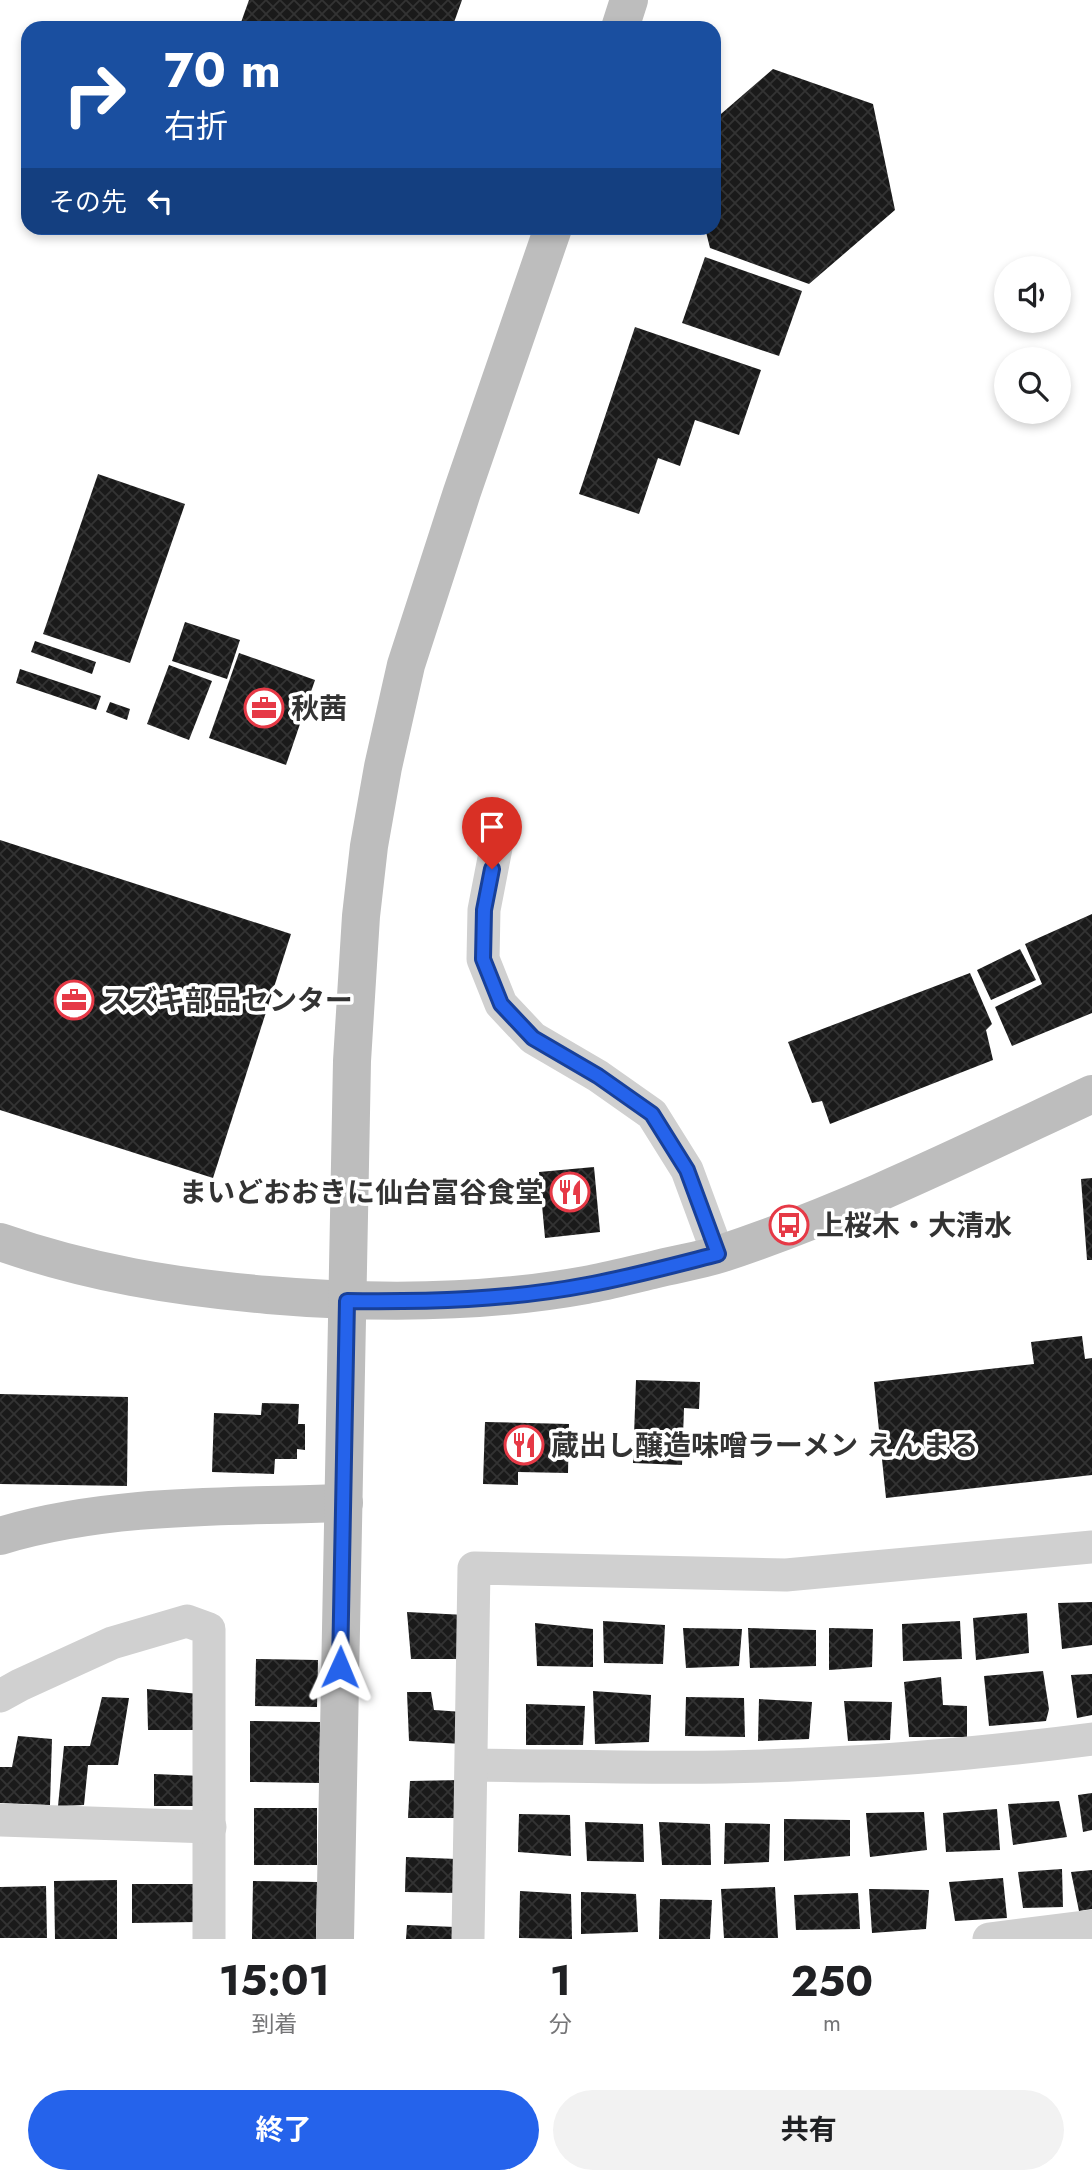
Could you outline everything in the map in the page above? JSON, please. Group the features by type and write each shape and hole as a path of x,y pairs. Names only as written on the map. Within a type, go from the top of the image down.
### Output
{"street":[{"path":"622,21 629,0"},
{"path":"335,1939 352,1061 361,915 369,846 383,767 406,665 551,235"},
{"path":"500,827 484,910 483,959 501,1004 533,1038 598,1076 652,1114 687,1170 718,1254"},
{"path":"0,1242 48,1259 144,1281 223,1291 347,1301 482,1298 561,1289 718,1254 856,1203 1092,1094"},
{"path":"0,1536 24,1528 110,1514 191,1508 344,1503"},
{"path":"468,1939 474,1568 786,1576 1092,1547"},
{"path":"0,1696 112,1643 187,1621 209,1629 209,1939"},
{"path":"472,1765 811,1765 1001,1750 1092,1739"},
{"path":"0,1820 211,1826"},
{"path":"989,1939 1092,1926"}],"building":[{"path":"249,0 462,0 454,21 242,21"},
{"path":"773,69 873,104 895,210 809,284 710,248 707,235 721,235 721,114"},
{"path":"705,257 802,291 779,356 682,323"},
{"path":"635,327 761,370 739,435 695,420 680,466 658,458 639,514 579,494"},
{"path":"98,474 185,504 130,663 43,634"},
{"path":"185,622 240,640 227,679 172,661"},
{"path":"35,641 96,662 92,674 31,652"},
{"path":"239,653 315,680 286,765 209,738"},
{"path":"169,665 212,681 189,740 147,724"},
{"path":"20,669 101,696 96,710 16,683"},
{"path":"110,702 130,709 127,720 106,712"},
{"path":"0,840 291,934 213,1178 0,1110"},
{"path":"1092,914 1092,1013 1012,1046 995,1007 1042,984 1025,944"},
{"path":"1020,949 1036,980 991,1000 977,970"},
{"path":"970,973 992,1024 986,1030 993,1060 830,1124 822,1101 812,1103 788,1042"},
{"path":"594,1167 600,1232 545,1238 539,1172"},
{"path":"1092,1178 1092,1260 1087,1260 1081,1179"},
{"path":"1082,1336 1085,1359 1092,1358 1092,1475 886,1498 874,1382 1034,1364 1031,1342"},
{"path":"636,1380 700,1382 699,1409 684,1408 682,1465 633,1463"},
{"path":"0,1394 128,1397 127,1486 0,1484"},
{"path":"262,1403 299,1404 298,1424 305,1424 305,1450 297,1449 297,1459 275,1459 274,1474 212,1472 214,1413 261,1415"},
{"path":"485,1422 569,1424 568,1473 518,1472 518,1485 483,1484"},
{"path":"1092,1602 1092,1645 1062,1649 1058,1603"},
{"path":"407,1612 465,1615 467,1659 411,1659"},
{"path":"1027,1613 1029,1653 976,1660 973,1618"},
{"path":"603,1621 665,1625 663,1664 604,1663"},
{"path":"960,1621 962,1659 903,1661 902,1624"},
{"path":"535,1623 593,1629 593,1667 537,1666"},
{"path":"683,1628 742,1629 739,1666 686,1668"},
{"path":"748,1628 816,1630 816,1666 750,1668"},
{"path":"829,1628 873,1629 872,1667 829,1670"},
{"path":"256,1659 318,1660 317,1707 255,1706"},
{"path":"1043,1671 1049,1709 1046,1721 989,1726 984,1676"},
{"path":"1092,1674 1092,1715 1077,1718 1071,1675"},
{"path":"941,1677 943,1705 967,1706 967,1737 909,1737 904,1682"},
{"path":"147,1689 199,1694 200,1730 148,1730"},
{"path":"593,1691 651,1695 649,1742 595,1744"},
{"path":"407,1692 431,1692 434,1710 463,1712 463,1744 409,1741"},
{"path":"102,1697 129,1698 118,1765 88,1765 84,1805 58,1806 64,1746 90,1746"},
{"path":"686,1697 744,1698 745,1737 685,1736"},
{"path":"759,1699 812,1702 809,1739 758,1741"},
{"path":"844,1701 892,1702 890,1740 848,1741"},
{"path":"526,1704 585,1706 583,1745 526,1745"},
{"path":"250,1721 320,1722 319,1783 250,1782"},
{"path":"18,1736 52,1739 50,1805 0,1803 0,1767 12,1767"},
{"path":"154,1774 202,1776 200,1806 154,1806"},
{"path":"463,1780 463,1818 408,1818 410,1781"},
{"path":"1092,1793 1092,1830 1083,1832 1078,1795"},
{"path":"1059,1801 1067,1837 1013,1845 1008,1804"},
{"path":"254,1808 317,1808 317,1865 254,1865"},
{"path":"997,1809 1000,1850 946,1852 943,1813"},
{"path":"924,1812 927,1850 870,1857 866,1813"},
{"path":"519,1814 570,1815 571,1856 518,1852"},
{"path":"784,1819 850,1820 850,1856 784,1861"},
{"path":"585,1822 643,1824 644,1862 587,1861"},
{"path":"659,1822 710,1824 711,1865 662,1865"},
{"path":"725,1823 770,1824 769,1862 724,1864"},
{"path":"406,1857 457,1859 456,1893 405,1892"},
{"path":"1062,1869 1063,1907 1023,1908 1018,1872"},
{"path":"1092,1870 1092,1909 1079,1911 1071,1872"},
{"path":"1003,1878 1007,1918 955,1921 949,1882"},
{"path":"117,1880 117,1939 55,1939 54,1881"},
{"path":"253,1881 317,1882 316,1939 252,1939"},
{"path":"132,1884 196,1884 197,1922 132,1923"},
{"path":"46,1886 47,1938 0,1938 0,1887"},
{"path":"775,1887 778,1938 724,1938 721,1889"},
{"path":"869,1889 929,1890 926,1929 872,1933"},
{"path":"520,1891 571,1894 572,1939 519,1938"},
{"path":"581,1892 636,1894 638,1932 581,1934"},
{"path":"858,1893 860,1929 796,1930 794,1895"},
{"path":"660,1899 712,1900 710,1939 659,1939"},
{"path":"407,1925 455,1927 454,1939 406,1939"}],"place":[{"name":"秋茜","path":"264,708"},
{"name":"スズキ部品センター","path":"74,1000"},
{"name":"まいどおおきに仙台富谷食堂","path":"570,1192"},
{"name":"上桜木・大清水","path":"789,1225"},
{"name":"蔵出し醸造味噌ラーメン えんまる","path":"524,1445"}],"route":[{"path":"340,1667 347,1301 482,1298 561,1289 718,1254 687,1170 652,1114 598,1076 533,1038 501,1004 483,959 484,910 492,869"}]}
